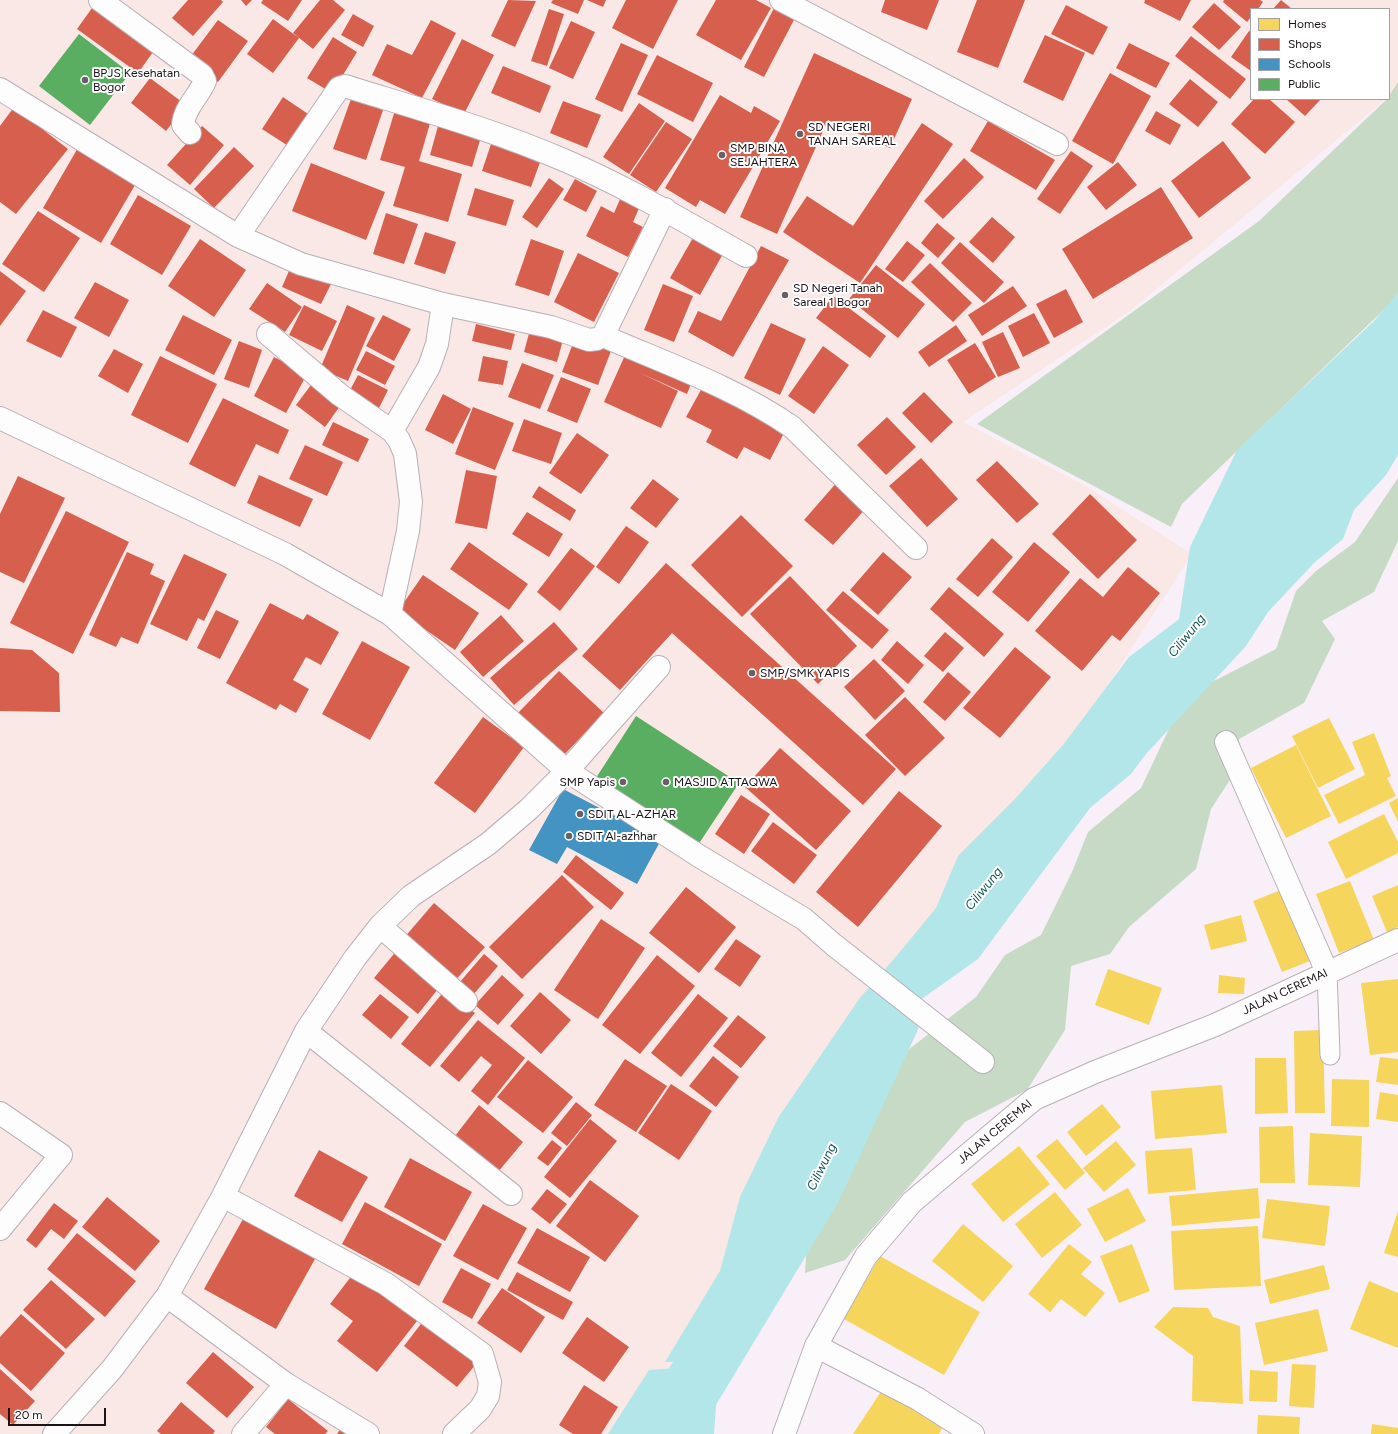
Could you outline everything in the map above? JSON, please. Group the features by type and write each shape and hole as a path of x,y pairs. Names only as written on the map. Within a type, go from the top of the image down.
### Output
{"street":[{"path":"100,0 202,75 205,81 202,88 183,118 183,125 190,133"},
{"path":"781,0 1057,144"},
{"path":"238,236 339,88 345,86 478,127 566,161 665,209 746,256"},
{"path":"0,89 238,236 301,264 443,304 551,327 589,340 597,340 603,336 665,209"},
{"path":"392,432 429,366 437,344 443,304"},
{"path":"268,334 340,395 392,432 399,440 405,454 411,502 408,531 390,614"},
{"path":"603,336 698,377 770,412 792,427 916,548"},
{"path":"0,418 285,554 390,614 567,771 699,856 804,919 834,945 983,1062"},
{"path":"54,1434 71,1424 167,1296 223,1196 306,1031 380,926 411,896 488,844 529,809 567,771 659,667"},
{"path":"1226,742 1326,972"},
{"path":"380,926 466,1001"},
{"name":"JALAN CEREMAI","path":"784,1434 816,1346 866,1256 912,1202 1034,1099 1095,1072 1215,1025 1326,972 1398,940"},
{"path":"306,1031 511,1194"},
{"path":"0,1113 61,1155 0,1229"},
{"path":"223,1196 386,1284 482,1354 490,1382 488,1396 480,1409 454,1434"},
{"path":"167,1296 286,1384 368,1434"},
{"path":"816,1346 918,1399 972,1434"},
{"path":"243,1434 286,1384"}],"lane":[{"path":"1326,972 1330,1055"}],"shaded area":[{"path":"0,0 1398,0 1398,89 1390,95 1390,8 1250,8 1250,100 1385,100 1131,310 963,422 1084,485 1192,554 627,1434 0,1434"}],"green space":[{"path":"1398,82 1398,296 1182,504 1171,527 977,424 1259,221 1386,100 1390,100 1390,94"},
{"path":"1398,478 1398,541 1374,592 1322,621 1335,639 1304,703 1239,739 1241,763 1211,809 1196,869 1129,927 1110,954 1071,966 1065,1030 1027,1090 965,1122 845,1260 805,1273 807,1244 851,1160 877,1090 899,1057 976,997 1005,955 1041,935 1072,872 1088,832 1141,788 1168,731 1175,696 1218,679 1276,649 1296,591 1316,571 1355,542"}],"water":[{"path":"1398,292 1398,455 1386,475 1354,510 1343,539 1315,562 1268,612 1246,646 1146,754 1131,774 1090,808 978,959 909,1008 805,1175 785,1262 727,1361 665,1362 720,1271 740,1197 778,1118 859,999 936,908 958,856 1014,800 1063,745 1129,657 1179,619 1190,547 1237,450 1374,321"},
{"path":"719,1365 714,1434 608,1434 649,1370"}],"building: Homes":[{"path":"1329,718 1355,769 1318,788 1292,736"},
{"path":"1374,733 1391,776 1387,778 1396,796 1339,824 1324,795 1365,775 1352,742"},
{"path":"1296,745 1331,816 1286,838 1251,768"},
{"path":"1398,798 1398,822 1389,803"},
{"path":"1384,814 1398,842 1398,853 1346,879 1328,842"},
{"path":"1350,881 1374,940 1339,953 1316,894"},
{"path":"1398,885 1398,927 1387,932 1372,896"},
{"path":"1286,888 1315,959 1282,972 1253,901"},
{"path":"1241,915 1247,941 1211,950 1204,925"},
{"path":"1108,969 1162,988 1149,1025 1095,1005"},
{"path":"1219,975 1245,978 1244,994 1218,993"},
{"path":"1398,979 1398,1052 1370,1055 1361,983"},
{"path":"1323,1030 1325,1113 1295,1113 1294,1031"},
{"path":"1380,1057 1398,1059 1398,1085 1376,1082"},
{"path":"1255,1058 1286,1058 1288,1113 1255,1114"},
{"path":"1332,1079 1369,1080 1369,1127 1331,1126"},
{"path":"1222,1085 1227,1133 1155,1139 1151,1091"},
{"path":"1380,1092 1398,1095 1398,1122 1376,1119"},
{"path":"1102,1104 1121,1127 1086,1156 1067,1132"},
{"path":"1293,1126 1295,1183 1260,1183 1259,1127"},
{"path":"1310,1133 1362,1136 1360,1187 1308,1185"},
{"path":"1057,1139 1085,1173 1065,1190 1036,1156"},
{"path":"1116,1141 1136,1165 1104,1192 1083,1168"},
{"path":"1019,1146 1050,1184 1003,1222 971,1184"},
{"path":"1192,1148 1196,1190 1148,1194 1145,1151"},
{"path":"1128,1188 1146,1221 1105,1242 1087,1209"},
{"path":"1258,1188 1260,1218 1172,1226 1169,1196"},
{"path":"1055,1192 1082,1225 1042,1258 1015,1224"},
{"path":"1267,1199 1330,1206 1325,1246 1262,1238"},
{"path":"1398,1211 1398,1257 1384,1253"},
{"path":"963,1224 1013,1266 983,1302 932,1261"},
{"path":"1258,1226 1261,1286 1174,1290 1171,1231"},
{"path":"1069,1244 1092,1262 1081,1274 1105,1293 1085,1317 1061,1299 1050,1312 1028,1294"},
{"path":"1132,1244 1150,1291 1119,1303 1100,1256"},
{"path":"880,1256 980,1312 944,1375 844,1319"},
{"path":"1324,1265 1330,1289 1270,1304 1264,1280"},
{"path":"1369,1281 1398,1293 1398,1348 1350,1329"},
{"path":"1173,1307 1208,1308 1213,1317 1240,1326 1243,1404 1192,1401 1193,1356 1154,1327"},
{"path":"1318,1309 1328,1351 1264,1365 1255,1323"},
{"path":"1292,1364 1316,1365 1314,1408 1289,1406"},
{"path":"1250,1370 1278,1372 1277,1402 1249,1401"},
{"path":"882,1390 942,1428 939,1434 853,1434"},
{"path":"1258,1415 1300,1417 1299,1434 1257,1434"},
{"path":"1372,1424 1398,1428 1398,1434 1371,1434"}],"building: Shops":[{"path":"188,0 221,0 223,2 193,36 172,18"},
{"path":"241,0 252,0 246,6"},
{"path":"263,0 302,0 288,21 261,3"},
{"path":"320,0 333,0 345,10 313,49 293,33"},
{"path":"508,0 536,1 515,47 491,36"},
{"path":"553,0 584,0 578,14 551,3"},
{"path":"587,0 606,0 603,7"},
{"path":"626,0 678,0 653,49 612,28"},
{"path":"716,0 756,0 771,8 741,60 696,35"},
{"path":"885,0 939,0 927,30 881,12"},
{"path":"977,0 1025,0 998,68 957,52"},
{"path":"1145,0 1191,0 1180,21 1144,3"},
{"path":"1224,0 1260,0 1263,2 1259,8 1250,8 1250,18 1247,22 1223,2"},
{"path":"1281,0 1291,8 1274,8"},
{"path":"97,1 158,45 138,73 77,29"},
{"path":"1214,3 1241,27 1219,50 1192,27"},
{"path":"1066,5 1108,27 1093,55 1051,34"},
{"path":"774,8 795,18 764,77 744,67"},
{"path":"549,9 564,14 547,66 531,61"},
{"path":"353,14 374,26 363,47 341,35"},
{"path":"273,19 299,38 273,73 247,54"},
{"path":"218,20 248,41 218,82 188,60"},
{"path":"431,20 456,33 422,98 372,75 387,44 412,55"},
{"path":"571,21 595,32 573,79 549,68"},
{"path":"1249,31 1250,32 1250,70 1231,57"},
{"path":"1045,35 1085,53 1063,101 1023,82"},
{"path":"1191,36 1246,79 1230,99 1175,56"},
{"path":"333,37 357,52 332,93 307,78"},
{"path":"462,39 494,55 464,114 432,99"},
{"path":"621,43 648,55 622,112 595,99"},
{"path":"1129,43 1170,63 1156,88 1116,68"},
{"name":"SD NEGERI TANAH SAREAL","path":"814,53 912,99 890,148 828,120 777,234 740,217"},
{"path":"657,55 713,83 693,122 637,94"},
{"path":"503,66 551,86 540,113 491,93"},
{"path":"1110,73 1151,96 1113,164 1072,141"},
{"path":"150,78 186,105 166,131 131,103"},
{"path":"1190,79 1218,102 1198,127 1169,104"},
{"name":"SMP BINA SEJAHTERA","path":"720,95 751,113 754,106 780,121 725,214 700,200 696,207 665,188"},
{"path":"283,97 314,118 293,149 262,129"},
{"path":"351,99 383,110 366,160 333,149"},
{"path":"1253,100 1270,100 1295,122 1265,154 1231,124"},
{"path":"1287,100 1320,100 1305,116"},
{"path":"563,101 601,115 587,148 550,133"},
{"path":"639,103 665,121 629,174 603,157"},
{"path":"14,107 68,149 16,214 0,202 0,126"},
{"path":"395,110 431,120 419,161 462,174 448,222 393,206 405,167 380,160"},
{"path":"1156,111 1181,125 1170,145 1145,131"},
{"path":"988,121 1055,160 1036,190 970,151"},
{"path":"666,122 692,139 656,192 630,175"},
{"name":"SD NEGERI TANAH SAREAL","path":"922,123 953,144 860,283 783,232 807,196 853,226"},
{"path":"202,126 224,145 190,185 167,165"},
{"path":"438,126 481,137 472,167 430,155"},
{"path":"493,138 543,154 531,187 482,171"},
{"path":"1223,141 1251,178 1199,218 1171,181"},
{"path":"79,146 138,180 101,243 43,208"},
{"path":"234,147 254,166 214,208 194,189"},
{"path":"1071,151 1093,166 1060,214 1037,199"},
{"path":"964,158 984,177 943,219 924,201"},
{"path":"1118,162 1137,185 1106,210 1087,187"},
{"path":"311,163 385,192 366,240 292,211"},
{"path":"549,178 564,189 537,228 522,217"},
{"path":"575,179 597,191 586,212 563,200"},
{"path":"1161,187 1193,238 1093,299 1062,249"},
{"path":"475,188 514,200 506,226 467,215"},
{"path":"138,195 191,226 162,275 110,244"},
{"path":"621,197 640,206 633,222 643,227 628,257 586,236 601,206 614,213"},
{"path":"38,211 80,238 44,292 2,264"},
{"path":"386,213 418,224 404,264 373,254"},
{"path":"992,217 1015,237 993,263 969,242"},
{"path":"937,223 955,238 938,258 921,243"},
{"path":"425,232 456,242 445,274 414,264"},
{"path":"694,236 724,252 700,295 670,278"},
{"path":"200,239 246,270 214,317 168,286"},
{"path":"531,239 564,251 549,296 515,285"},
{"path":"907,241 925,255 903,282 885,269"},
{"path":"960,242 1004,282 984,303 941,263"},
{"path":"761,246 789,260 733,357 688,332 698,311 721,321"},
{"path":"578,253 619,273 594,322 554,302"},
{"path":"930,263 972,303 953,322 911,282"},
{"path":"292,264 332,282 321,304 282,287"},
{"path":"876,265 925,304 898,338 849,299"},
{"path":"0,271 26,291 0,326"},
{"path":"95,282 129,300 109,337 74,318"},
{"path":"267,283 302,307 285,332 249,309"},
{"path":"663,284 693,296 674,342 644,330"},
{"path":"1013,286 1027,306 982,336 968,315"},
{"path":"1066,289 1083,322 1054,338 1036,304"},
{"path":"833,296 886,336 870,358 816,318"},
{"path":"304,305 337,321 322,351 289,335"},
{"path":"347,305 375,318 348,381 320,369"},
{"path":"43,310 77,327 61,358 26,341"},
{"path":"1034,313 1050,343 1023,357 1008,326"},
{"path":"183,315 232,340 214,375 165,350"},
{"path":"383,315 411,329 394,361 366,346"},
{"path":"771,323 806,339 780,395 744,378"},
{"path":"476,324 515,334 511,350 472,341"},
{"path":"956,325 967,341 929,367 918,352"},
{"path":"531,326 564,336 557,362 524,352"},
{"path":"1003,332 1020,368 998,377 982,342"},
{"path":"575,338 611,351 598,385 562,372"},
{"path":"239,341 262,350 249,388 224,379"},
{"path":"975,343 996,377 969,394 947,360"},
{"path":"823,346 849,365 814,414 788,396"},
{"path":"114,349 143,364 128,393 98,376"},
{"path":"366,351 395,366 385,385 356,370"},
{"path":"626,353 692,381 687,394 640,373 678,391 661,428 604,402"},
{"path":"160,356 217,384 188,443 131,415"},
{"path":"483,356 508,361 503,385 478,381"},
{"path":"274,357 307,374 286,413 254,396"},
{"path":"522,363 554,375 540,409 508,397"},
{"path":"358,375 388,390 377,412 347,396"},
{"path":"561,377 591,389 577,423 547,411"},
{"path":"311,385 340,406 325,427 296,405"},
{"path":"702,388 785,431 770,460 744,447 737,459 706,442 712,430 686,417"},
{"path":"924,392 953,422 931,443 902,413"},
{"path":"443,394 471,409 453,444 425,430"},
{"path":"223,398 289,430 278,454 256,444 235,487 189,464"},
{"path":"473,407 514,423 495,470 455,454"},
{"path":"887,417 916,447 886,475 857,445"},
{"path":"524,419 562,433 551,464 512,451"},
{"path":"333,422 369,439 358,462 322,445"},
{"path":"577,433 609,455 581,494 549,473"},
{"path":"305,445 343,462 327,496 289,479"},
{"path":"921,458 958,499 927,527 889,486"},
{"path":"997,461 1039,504 1017,523 976,480"},
{"path":"466,470 497,476 487,529 455,523"},
{"path":"259,475 313,499 300,527 247,503"},
{"path":"18,476 65,498 24,583 0,572 0,514"},
{"path":"653,479 679,499 656,528 630,508"},
{"path":"838,481 868,506 833,545 804,520"},
{"path":"539,486 576,510 570,521 532,497"},
{"path":"1090,494 1137,540 1098,579 1052,534"},
{"path":"66,511 129,542 73,654 10,623"},
{"path":"527,512 563,534 549,557 512,534"},
{"path":"741,515 793,566 742,617 691,565"},
{"path":"626,526 649,542 619,584 596,567"},
{"path":"992,538 1013,557 978,597 956,579"},
{"path":"469,542 528,584 509,610 450,569"},
{"path":"1034,542 1070,572 1028,622 992,592"},
{"path":"571,548 595,566 560,611 537,592"},
{"path":"127,552 154,564 150,574 165,581 138,644 121,637 116,647 89,635"},
{"path":"883,552 912,577 878,615 850,590"},
{"path":"184,554 227,574 204,621 198,618 187,641 150,624"},
{"name":"SMP/SMK YAPIS","path":"666,563 896,769 863,805 672,633 620,690 582,656"},
{"path":"1128,567 1160,593 1120,641 1112,635 1082,671 1035,631 1080,578 1103,597"},
{"path":"423,575 479,613 455,650 398,611"},
{"path":"790,576 857,646 818,684 750,614"},
{"path":"949,587 1004,634 984,657 930,609"},
{"path":"843,591 889,630 872,649 826,610"},
{"path":"270,603 303,620 307,614 339,632 321,665 306,657 293,680 309,689 296,713 280,704 276,710 226,683"},
{"path":"216,610 239,621 220,659 197,648"},
{"path":"501,615 524,641 483,677 460,652"},
{"path":"554,622 578,649 514,705 490,678"},
{"path":"945,632 964,648 943,672 924,656"},
{"path":"362,641 410,667 370,740 322,714"},
{"path":"897,641 924,665 908,684 881,660"},
{"path":"1015,647 1051,677 1000,738 963,708"},
{"path":"0,648 32,650 59,673 60,712 0,711"},
{"path":"874,659 905,691 875,720 844,687"},
{"path":"559,671 604,713 563,756 518,713"},
{"path":"948,672 971,692 945,721 923,702"},
{"path":"905,697 945,738 905,776 865,735"},
{"path":"483,717 524,747 475,813 434,783"},
{"path":"780,748 851,811 816,850 745,787"},
{"path":"899,791 942,826 858,927 816,892"},
{"path":"741,795 770,814 744,854 715,834"},
{"path":"773,822 817,855 794,884 751,851"},
{"path":"576,855 624,893 611,910 563,872"},
{"path":"562,875 594,907 522,979 489,947"},
{"path":"686,887 736,927 699,973 649,933"},
{"path":"434,903 485,947 453,983 403,939"},
{"path":"601,919 645,948 598,1019 554,990"},
{"path":"736,939 761,956 740,987 714,969"},
{"path":"398,949 442,984 418,1014 374,978"},
{"path":"484,954 498,966 473,995 459,983"},
{"path":"657,955 695,986 640,1054 602,1025"},
{"path":"502,975 524,995 498,1025 475,1005"},
{"path":"445,990 475,1013 430,1067 401,1044"},
{"path":"540,992 571,1020 541,1054 510,1026"},
{"path":"380,994 409,1017 391,1039 362,1015"},
{"path":"698,994 728,1018 681,1077 651,1053"},
{"path":"738,1015 766,1037 741,1068 713,1046"},
{"path":"478,1020 525,1058 488,1105 471,1091 492,1065 481,1056 459,1082 440,1066"},
{"path":"713,1056 739,1077 716,1107 689,1086"},
{"path":"625,1059 667,1086 636,1132 594,1105"},
{"path":"528,1060 573,1097 543,1133 497,1097"},
{"path":"671,1084 712,1111 679,1160 638,1133"},
{"path":"576,1102 592,1115 567,1146 551,1133"},
{"path":"479,1105 523,1142 498,1172 455,1136"},
{"path":"590,1119 617,1141 570,1198 544,1177"},
{"path":"552,1140 562,1148 548,1166 537,1158"},
{"path":"319,1150 368,1177 342,1222 294,1196"},
{"path":"410,1158 472,1192 445,1241 384,1207"},
{"path":"590,1180 639,1216 605,1262 556,1226"},
{"path":"547,1189 567,1204 550,1224 531,1209"},
{"path":"107,1197 160,1241 135,1271 82,1227"},
{"path":"365,1202 442,1244 419,1286 342,1244"},
{"path":"54,1203 78,1221 64,1239 51,1229 36,1248 26,1240"},
{"path":"483,1204 527,1228 498,1280 453,1256"},
{"path":"243,1219 315,1259 276,1329 204,1289"},
{"path":"537,1228 590,1257 570,1292 517,1263"},
{"path":"77,1233 136,1281 105,1317 47,1269"},
{"path":"461,1268 491,1284 472,1319 442,1302"},
{"path":"517,1272 573,1302 563,1320 507,1290"},
{"path":"353,1274 417,1321 377,1372 337,1341 353,1321 330,1304"},
{"path":"51,1280 95,1319 66,1349 23,1310"},
{"path":"502,1288 545,1317 521,1353 477,1323"},
{"path":"21,1314 65,1353 31,1391 0,1363 0,1337"},
{"path":"427,1316 481,1358 457,1387 404,1346"},
{"path":"587,1317 629,1347 604,1382 562,1353"},
{"path":"213,1352 254,1387 227,1418 186,1383"},
{"path":"0,1369 35,1401 13,1425 0,1414"},
{"path":"584,1385 618,1407 601,1434 573,1434 559,1425"},
{"path":"288,1399 328,1431 325,1434 275,1434 266,1427"},
{"path":"181,1402 215,1431 213,1434 161,1434 157,1431"},
{"path":"341,1428 348,1434 337,1434"}],"building: Schools":[{"name":"SDIT AL-AZHAR","path":"563,789 661,840 637,884 567,847 557,864 529,850"}],"building: Public":[{"name":"BPJS Kesehatan Bogor","path":"79,34 130,73 90,125 39,86"},
{"name":"MASJID ATTAQWA","path":"636,716 739,783 696,848 594,781"}],"waterway":[{"name":"Ciliwung","path":"664,1434 813,1187 890,1020"}],"place":[{"name":"BPJS Kesehatan Bogor","path":"85,80"},
{"name":"SD NEGERI TANAH SAREAL","path":"800,134"},
{"name":"SMP BINA SEJAHTERA","path":"722,155"},
{"name":"SD Negeri Tanah Sareal 1 Bogor","path":"785,295"},
{"name":"SMP/SMK YAPIS","path":"752,673"},
{"name":"SMP Yapis","path":"623,782"},
{"name":"MASJID ATTAQWA","path":"666,782"},
{"name":"SDIT AL-AZHAR","path":"580,814"},
{"name":"SDIT Al-azhhar","path":"569,836"}]}
